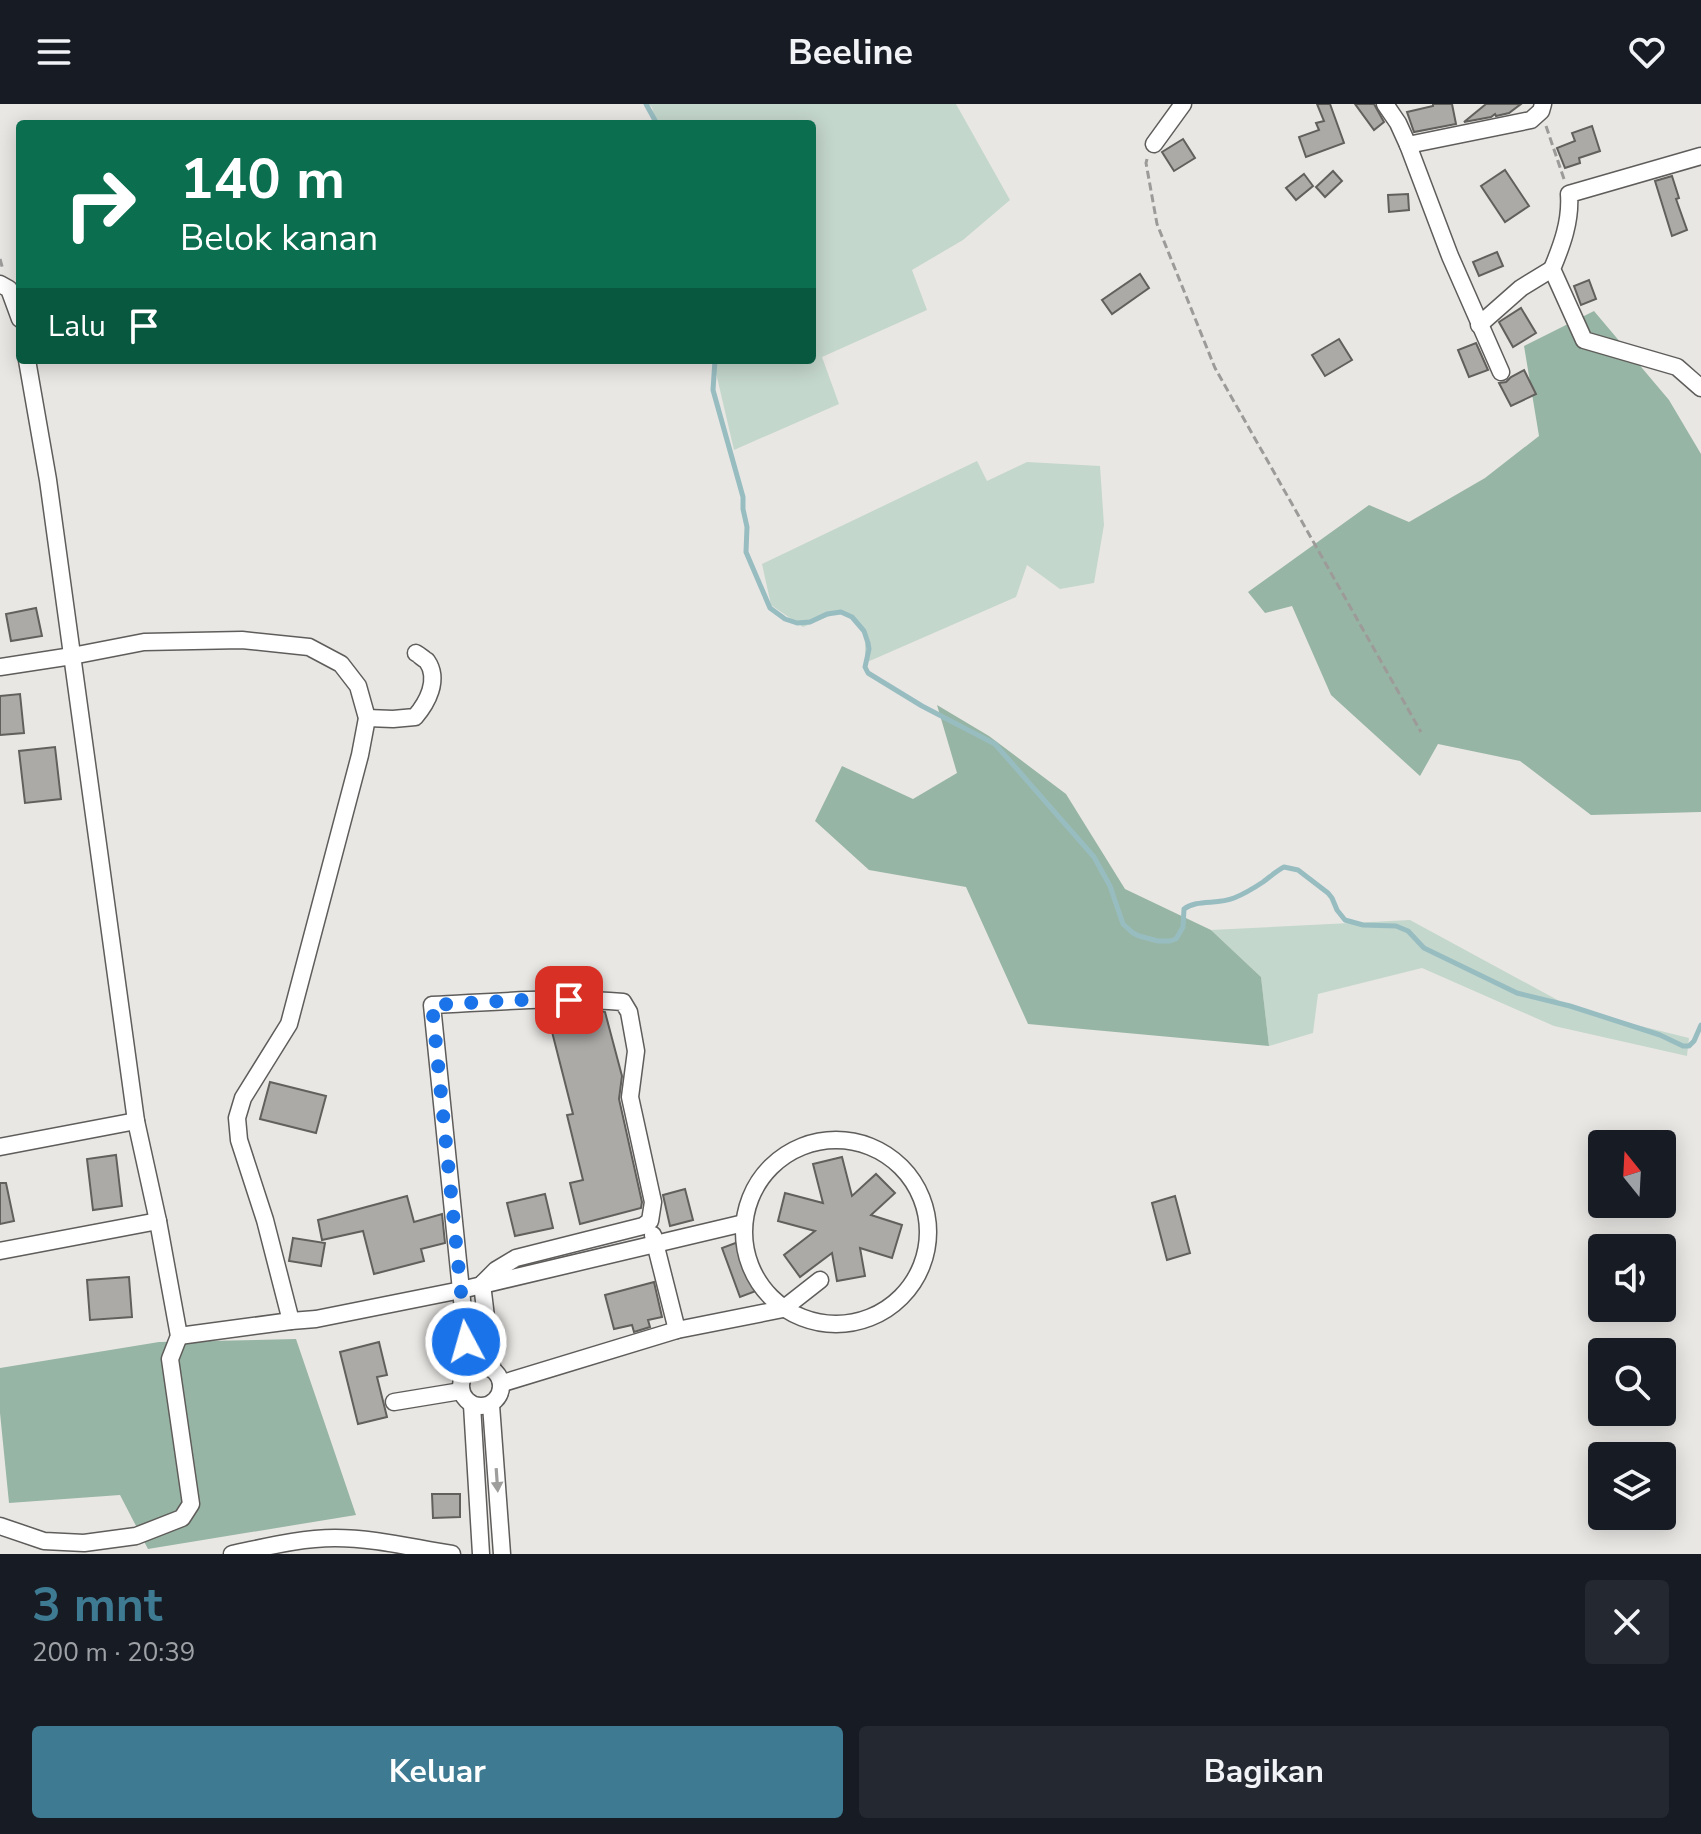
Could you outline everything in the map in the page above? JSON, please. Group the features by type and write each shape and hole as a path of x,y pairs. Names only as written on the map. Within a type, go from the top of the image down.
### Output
{"street":[{"path":"1154,144 1183,104"},
{"path":"1385,104 1408,145 1450,256 1501,372"},
{"path":"1408,145 1531,120 1542,108"},
{"path":"1479,325 1521,288 1552,269 1562,246 1570,212 1569,194 1701,156"},
{"path":"1552,269 1584,340 1677,367 1701,388"},
{"path":"0,284 9,289 16,308"},
{"path":"0,1526 44,1541 84,1543 136,1536 182,1518 191,1504 170,1359 179,1336 136,1121 48,480 28,364"},
{"path":"0,667 144,642 242,640 309,647 341,664 358,686 367,718 360,755 289,1024 243,1098 237,1118 239,1140 265,1220 291,1321"},
{"path":"367,718 415,717 424,706 431,689 432,675 426,661 416,653"},
{"path":"469,1369 432,1005 539,999 623,1002 629,1012 636,1051 630,1097 653,1202 650,1221 677,1330"},
{"path":"0,1147 136,1121"},
{"path":"835,1139 873,1146 905,1168 916,1184 929,1221 925,1259 906,1292 875,1315 837,1324 817,1322 783,1309 773,1301 752,1270 745,1247 744,1223 755,1186 781,1157 816,1141 835,1139"},
{"path":"0,1251 158,1221"},
{"path":"482,1284 496,1270 516,1258 643,1226 650,1221"},
{"path":"179,1336 316,1319 461,1290 744,1223"},
{"path":"563,1246 567,1264"},
{"path":"503,1383 677,1330 783,1309 820,1280"},
{"path":"472,1405 491,1405 499,1398 503,1383 492,1367 482,1284"},
{"path":"481,1554 472,1405 461,1391 464,1374 469,1369 476,1365 492,1367"},
{"path":"394,1402 461,1391"},
{"path":"491,1405 502,1554"},
{"path":"232,1554 334,1538 452,1554"}],"path":[{"path":"1542,108 1569,194"},
{"path":"1154,144 1146,163 1157,224 1215,368 1421,732"}],"green space":[{"path":"647,104 956,104 1010,200 963,240 912,270 927,310 822,357 839,404 734,450 714,364 816,364 816,120 655,120 652,107"},
{"path":"1594,311 1669,400 1701,454 1701,812 1591,815 1520,761 1438,744 1420,776 1331,695 1292,606 1265,613 1248,592 1369,505 1409,522 1485,478 1539,436 1524,346"},
{"path":"977,461 987,481 1027,462 1100,466 1104,525 1094,583 1060,589 1027,565 1016,597 865,663 865,629 842,611 803,627 771,605 762,564"},
{"path":"937,705 989,736 1066,794 1125,889 1211,930 1261,977 1269,1046 1028,1024 966,887 869,870 815,821 842,766 913,799 957,773"},
{"path":"1410,920 1576,1010 1689,1038 1687,1056 1554,1026 1422,968 1318,994 1313,1033 1269,1046 1261,977 1211,930"},
{"path":"296,1339 356,1515 148,1549 120,1495 9,1503 0,1413 0,1368 159,1342"}],"building":[{"path":"1317,104 1330,104 1344,143 1306,157 1299,137 1319,130 1316,123 1324,121"},
{"path":"1355,104 1374,104 1384,122 1374,130"},
{"path":"1433,104 1452,104 1456,124 1414,132 1407,112"},
{"path":"1486,104 1521,104 1509,113 1464,122"},
{"path":"1592,126 1600,151 1579,158 1580,163 1565,168 1557,148 1575,141 1572,133"},
{"path":"1183,139 1195,158 1174,171 1162,152"},
{"path":"1505,170 1529,206 1505,222 1481,186"},
{"path":"1333,171 1342,181 1325,197 1316,187"},
{"path":"1304,174 1313,186 1296,200 1286,188"},
{"path":"1672,176 1687,230 1672,236 1655,181"},
{"path":"1408,194 1409,210 1389,212 1388,195"},
{"path":"1497,252 1503,266 1479,276 1473,262"},
{"path":"1140,274 1149,288 1112,314 1102,300"},
{"path":"1589,280 1596,299 1581,305 1574,286"},
{"path":"1521,308 1536,333 1513,347 1499,322"},
{"path":"1339,339 1352,360 1325,376 1312,355"},
{"path":"1476,343 1488,370 1469,377 1458,350"},
{"path":"1524,370 1536,394 1511,406 1499,383"},
{"path":"36,608 42,636 11,641 6,614"},
{"path":"20,694 24,733 0,735 0,696"},
{"path":"55,747 61,799 25,803 19,751"},
{"path":"605,1012 622,1076 619,1099 642,1202 641,1208 580,1224 570,1183 583,1180 567,1115 573,1114 550,1024"},
{"path":"270,1082 326,1096 316,1133 260,1119"},
{"path":"116,1155 122,1206 93,1210 87,1159"},
{"path":"842,1157 852,1196 876,1174 895,1193 871,1215 902,1225 892,1258 860,1248 865,1276 837,1281 832,1253 800,1277 784,1255 815,1231 778,1221 785,1193 823,1203 813,1164"},
{"path":"0,1183 6,1183 14,1221 0,1224"},
{"path":"685,1189 693,1220 670,1226 663,1195"},
{"path":"545,1194 553,1228 515,1236 507,1203"},
{"path":"407,1196 414,1222 442,1214 445,1243 421,1249 424,1261 374,1274 363,1231 322,1240 318,1220"},
{"path":"1175,1196 1190,1253 1167,1260 1152,1203"},
{"path":"293,1238 325,1243 321,1266 289,1261"},
{"path":"738,1242 756,1291 740,1297 722,1248"},
{"path":"129,1277 132,1317 90,1320 87,1280"},
{"path":"654,1282 662,1317 648,1320 650,1327 634,1332 632,1325 614,1329 605,1295"},
{"path":"379,1342 387,1375 377,1377 387,1417 358,1424 340,1352"},
{"path":"432,1494 460,1494 460,1517 433,1518"}],"waterway":[{"path":"646,104 655,120"},
{"path":"715,364 713,390 743,497 746,552 770,608 797,623 841,612 852,617 864,631 868,643 865,667 868,673 922,706 995,744 1094,857 1110,886 1123,924 1133,933 1158,941 1176,939 1183,927 1184,909 1195,904 1234,898 1284,867 1298,870 1328,893 1345,920 1363,925 1396,926 1408,931 1424,948 1517,993 1570,1006 1660,1035 1683,1046 1689,1046 1694,1041 1701,1025"}],"route":[{"path":"466,1342 432,1005 569,1000"}]}
